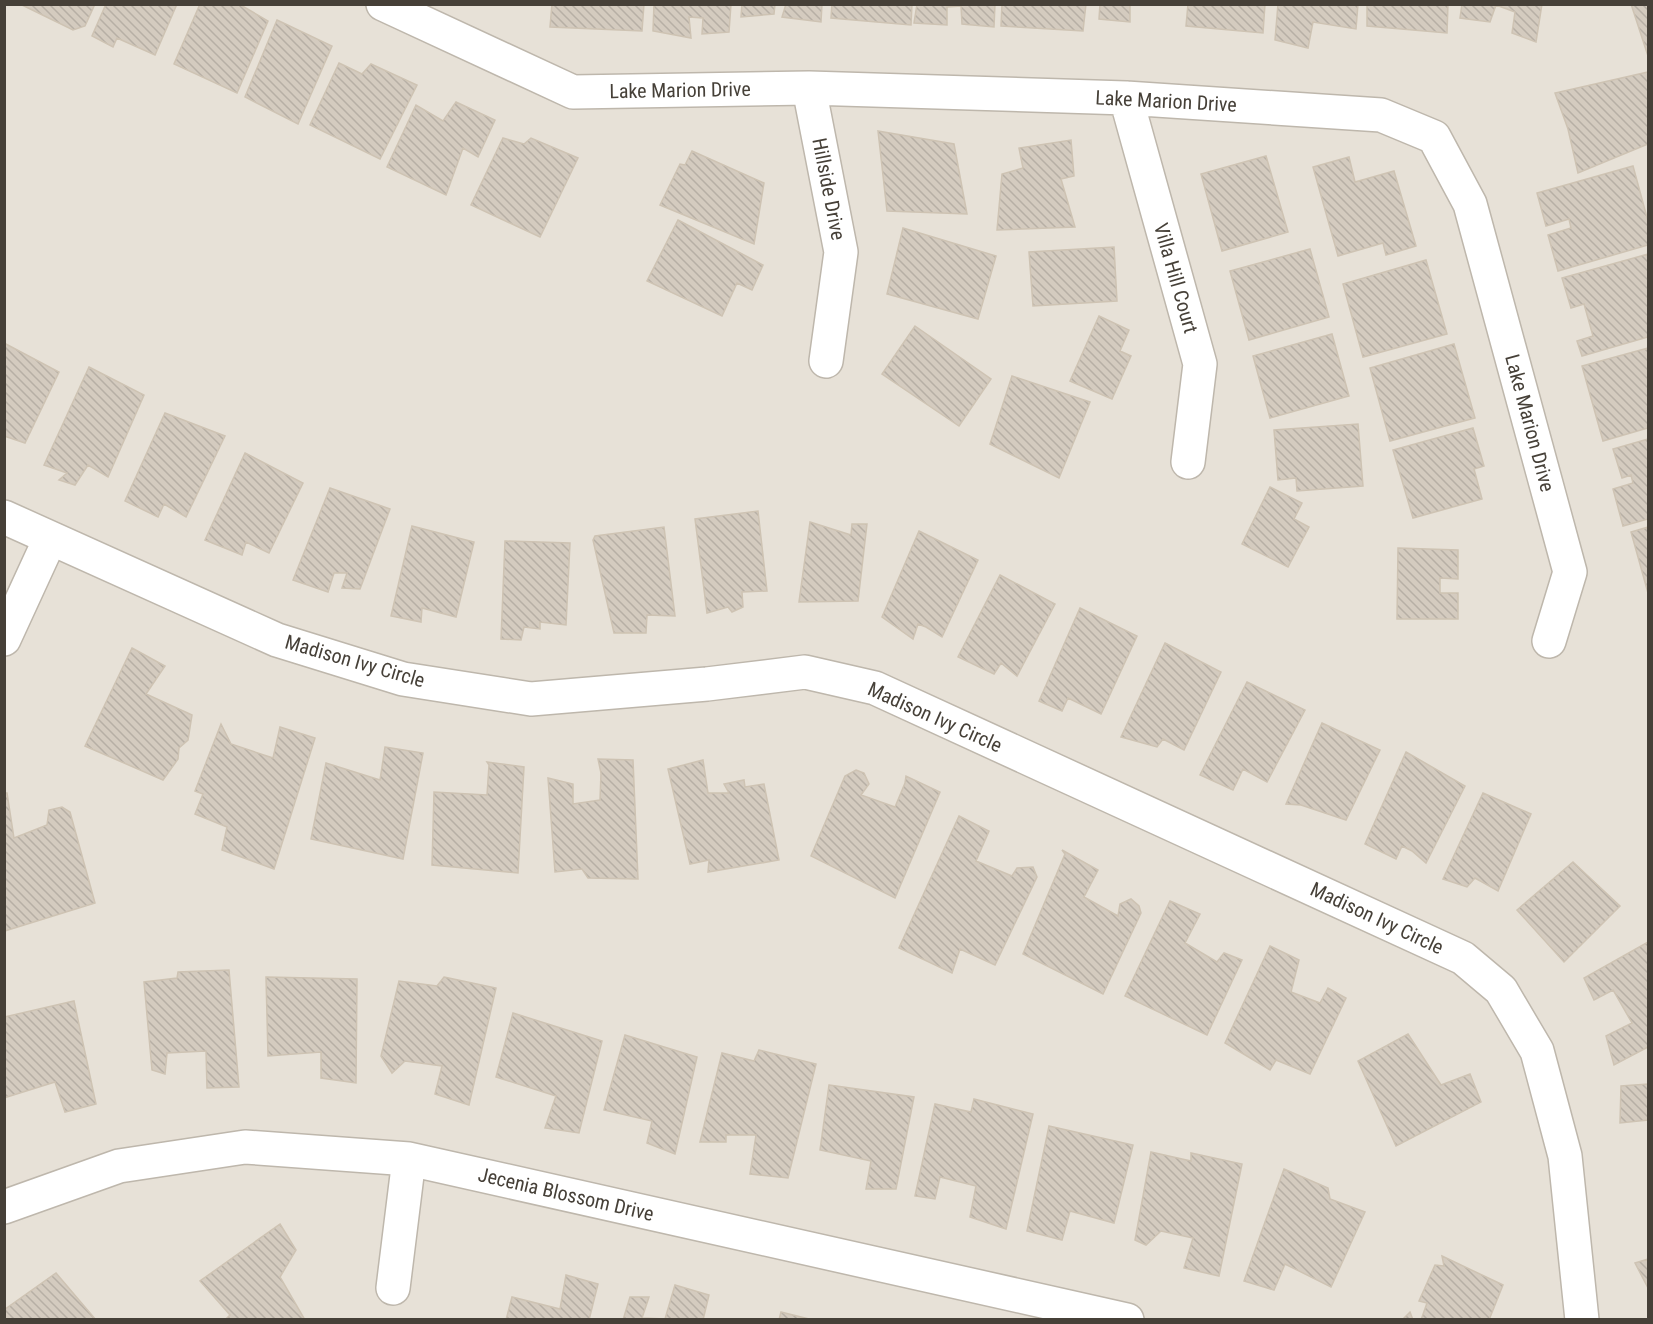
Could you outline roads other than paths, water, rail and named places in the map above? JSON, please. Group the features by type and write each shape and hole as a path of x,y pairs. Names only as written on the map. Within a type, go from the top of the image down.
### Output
{"street":[{"name":"Lake Marion Drive","path":"383,4 573,92 809,88 1126,98 1381,115 1434,137 1470,204 1570,572 1549,641"},
{"name":"Hillside Drive","path":"809,88 841,252 826,362"},
{"name":"Villa Hill Court","path":"1126,98 1200,364 1188,462"},
{"name":"Madison Ivy Circle","path":"4,517 277,640 403,678 531,699 707,684 805,672 875,688 1464,958 1501,990 1537,1051 1565,1156 1582,1320"},
{"path":"4,639 50,539"},
{"name":"Jecenia Blossom Drive","path":"4,1207 119,1166 245,1147 409,1159 1127,1320"},
{"path":"393,1288 409,1159"}]}
